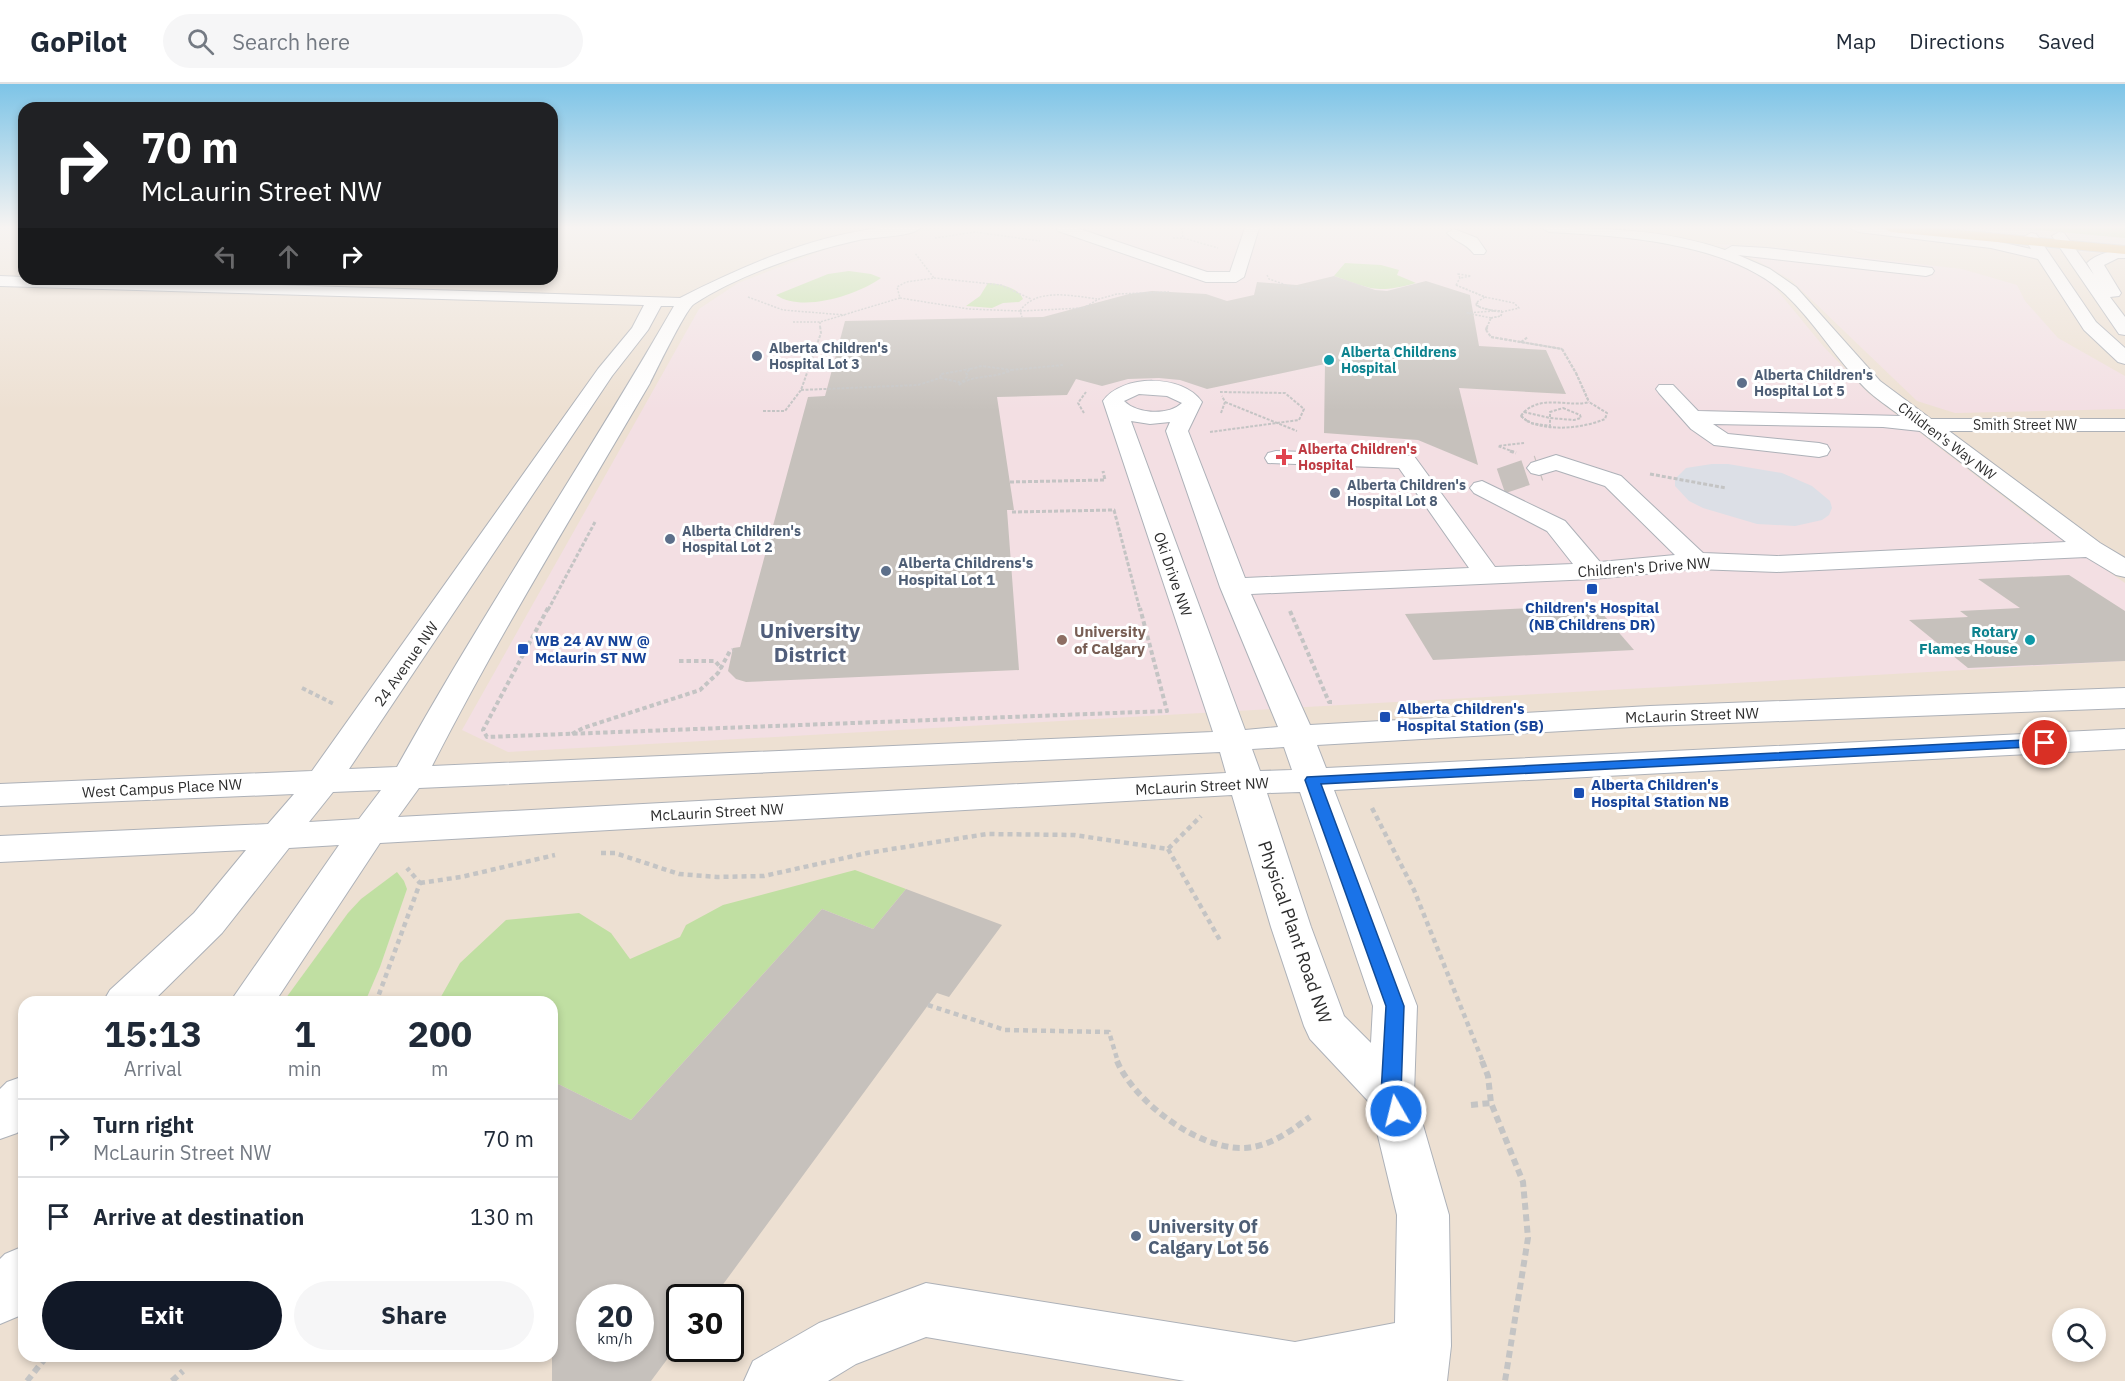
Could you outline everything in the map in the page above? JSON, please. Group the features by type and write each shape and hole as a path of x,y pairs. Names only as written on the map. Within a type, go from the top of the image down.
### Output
{"street":[{"path":"205,289 653,305 665,294 685,289"},
{"path":"0,290 318,301 575,306 682,305 713,289"},
{"name":"Children's Way NW","path":"1786,289 1873,384 2125,569"},
{"path":"2065,289 2090,326 2125,358"},
{"path":"2096,289 2125,330"},
{"path":"2108,306 2115,297 2110,289"},
{"name":"24 Avenue NW","path":"131,996 208,922 323,781 604,373 623,325 653,305"},
{"path":"256,996 408,778 458,685 646,372 682,305"},
{"path":"575,306 623,325"},
{"path":"1157,388 1188,397 1192,402 1191,407 1186,411 1177,415 1154,417 1131,414 1115,406 1113,401 1122,392 1157,388"},
{"path":"1666,389 1696,420 1722,440 1819,450"},
{"name":"Oki Drive NW","path":"1115,406 1246,784"},
{"path":"1186,411 1177,431 1203,497 1233,587 1297,736"},
{"name":"Smith Street NW","path":"1696,420 1893,429 1926,425 2125,425"},
{"path":"2097,425 2125,440"},
{"path":"1276,458 1406,461 1488,576"},
{"path":"1539,468 1556,462 1613,482 1696,561"},
{"path":"1501,481 1482,488 1556,526 1593,571"},
{"name":"Children's Drive NW","path":"1233,587 1593,571 1696,561 1777,564 2106,553"},
{"name":"McLaurin Street NW","path":"323,781 1233,741 1650,716 2125,698"},
{"path":"2066,701 2121,743"},
{"name":"Physical Plant Road NW","path":"1297,736 1395,1006 1391,1094 1423,1215 1420,1363"},
{"name":"McLaurin Street NW","path":"279,836 1312,780 2121,743"},
{"name":"West Campus Place NW","path":"0,795 323,781"},
{"name":"Physical Plant Road NW","path":"1246,784 1291,927 1326,1026 1391,1094"},
{"path":"0,849 279,836"},
{"path":"0,1118 18,1102"},
{"path":"0,1297 18,1278"},
{"path":"773,1381 839,1343 926,1310 1295,1371 1420,1363"}],"path":[{"path":"897,289 900,298"},
{"path":"1009,289 1031,299"},
{"path":"1306,289 1310,289"},
{"path":"1464,289 1487,298 1509,301 1519,308 1516,311 1502,312 1479,307 1477,302 1487,298"},
{"path":"1022,317 1020,311 1022,306 1031,299 1051,296 1098,299 1137,291 1174,292"},
{"path":"746,296 764,306 780,311 849,315"},
{"path":"793,322 820,322 900,298 969,309 1020,311 1083,309 1098,299"},
{"path":"1490,310 1467,313 1482,319 1501,316 1502,312"},
{"path":"1491,318 1486,330 1491,337 1555,347 1566,352 1590,404"},
{"path":"763,411 784,411 801,390 821,333 820,322"},
{"path":"1521,342 1528,337"},
{"path":"940,378 941,374 947,371 982,366 1011,370 1064,364 1040,368"},
{"path":"801,390 918,385 940,378 959,382 959,385 964,381 970,369"},
{"path":"964,381 1001,376 1011,370"},
{"path":"1208,432 1299,420 1304,410 1285,393 1220,392 1225,402 1222,413 1214,419"},
{"path":"1225,402 1305,435"},
{"path":"1553,403 1590,404 1607,413 1605,419 1583,426 1550,426 1525,420 1521,416 1523,412 1534,406 1553,403"},
{"path":"1523,412 1550,418 1574,420 1581,418 1580,415 1563,408 1550,412 1550,418 1550,426"},
{"path":"1205,426 1212,442"},
{"path":"595,522 483,730 487,737 1167,711 1113,510 1012,512"},
{"path":"571,734 583,728 700,690 713,680 722,669 730,651 733,650"},
{"path":"679,661 715,661 722,669"},
{"path":"302,688 335,704 328,712"},
{"path":"1168,849 1202,815"},
{"path":"1379,820 1414,890 1488,1076 1491,1103 1523,1182 1528,1238 1505,1381"},
{"path":"592,853 615,853 679,874 717,877 764,876 867,853 987,834 1021,832 1074,835 1168,849"},
{"path":"1168,849 1221,942"},
{"path":"420,882 461,877 558,854"},
{"path":"407,868 420,882"},
{"path":"378,996 420,882"},
{"path":"928,1005 1005,1030 1109,1032 1121,1070 1148,1103 1181,1127 1217,1145 1245,1149 1274,1140 1310,1118"},
{"path":"1471,1105 1491,1103"},
{"path":"27,1381 42,1362"},
{"path":"172,1381 183,1371"}],"shaded area":[{"name":"University of Calgary","path":"0,289 2125,289 2125,1381 0,1381"},
{"name":"Alberta Children's Hospital","path":"730,289 1776,289 1824,347 1868,393 2035,521 2125,583 2125,661 508,752 462,730 699,309"},
{"path":"1800,289 2019,289 2025,301 2058,338 2125,376 2125,409 1955,413 1917,401"},
{"path":"1728,464 1782,473 1812,486 1830,501 1832,508 1829,515 1822,520 1795,526 1757,524 1703,508 1689,501 1675,486 1675,479 1686,468"}],"green space":[{"path":"792,289 861,289 844,296 814,302 787,300 776,295"},
{"path":"985,289 1012,289 1023,299 992,308 966,306 980,296"},
{"path":"855,870 906,889 873,929 822,909 631,1120 558,1084 558,996 441,996 460,963 506,920 579,913 611,933 630,959 680,937 686,925 723,905"},
{"path":"397,872 407,889 368,996 287,996 348,913 361,899"}],"building":[{"path":"1255,289 1371,289 1387,291 1397,289 1450,289 1470,295 1479,346 1546,350 1566,394 1459,388 1478,465 1418,440 1324,433 1325,364 1207,389 1180,380 1159,378 1128,379 1102,386 1076,379 1067,395 997,397 1014,510 1007,510 1019,670 746,682 736,679 728,671 733,648 740,647 808,397 825,396 845,321 1043,317 1129,294 1152,291 1206,294 1227,301 1254,295"},
{"name":"Rotary Flames House","path":"2069,575 2125,611 2125,661 1968,668 1909,620 1968,617 1960,611 2020,608 1978,579"},
{"path":"1595,605 1634,650 1433,660 1405,614"},
{"path":"906,889 1002,925 949,997 937,993 723,1284 666,1284 666,1361 651,1381 552,1381 552,1362 558,1362 558,1084 631,1120 822,909 873,929"}],"tunnel":[{"path":"1501,481 1539,468"}],"place":[{"name":"Alberta Children's Hospital Lot 3","path":"757,356"},
{"name":"Alberta Childrens Hospital","path":"1329,360"},
{"name":"Alberta Children's Hospital Lot 5","path":"1742,383"},
{"name":"Alberta Children's Hospital","path":"1284,457"},
{"name":"Alberta Children's Hospital Lot 8","path":"1335,493"},
{"name":"Alberta Children's Hospital Lot 2","path":"670,539"},
{"name":"Alberta Childrens's Hospital Lot 1","path":"886,571"},
{"name":"Children's Hospital (NB Childrens DR)","path":"1592,589"},
{"name":"University of Calgary","path":"1062,640"},
{"name":"Rotary Flames House","path":"2030,640"},
{"name":"WB 24 AV NW @ Mclaurin ST NW","path":"523,649"},
{"name":"Alberta Children's Hospital Station (SB)","path":"1385,717"},
{"name":"Alberta Children's Hospital Station NB","path":"1579,793"},
{"name":"University Of Calgary Lot 56","path":"1136,1236"}],"district":[{"name":"University District","path":"810,642"}],"route":[{"path":"1396,1111 1391,1094 1395,1006 1312,780 2045,743"}]}
